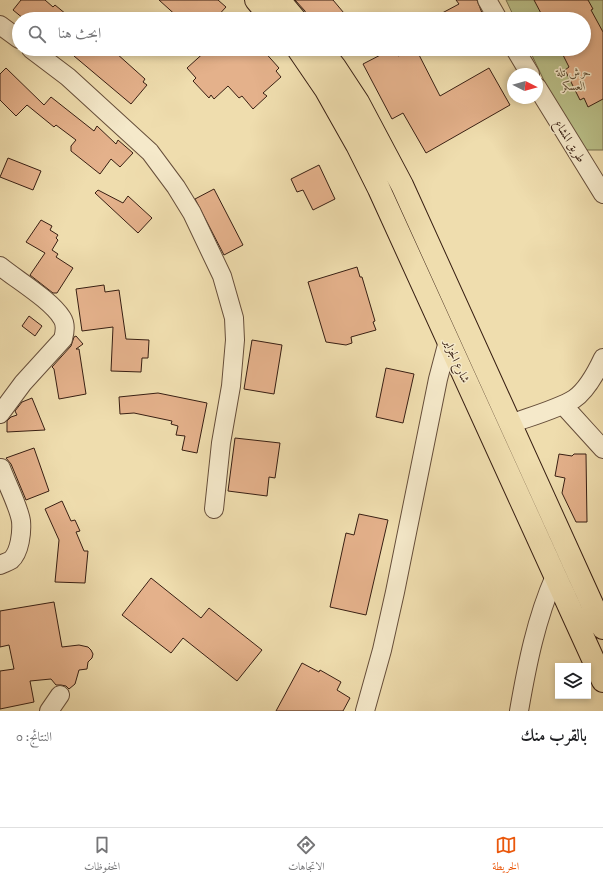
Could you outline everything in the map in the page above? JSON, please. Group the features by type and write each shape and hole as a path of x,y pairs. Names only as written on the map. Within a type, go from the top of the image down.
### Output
{"main road":[{"path":"256,0 266,12"},
{"path":"278,0 289,12"},
{"name":"شارع الجزاير","path":"303,56 326,90 357,145 385,201 603,681"},
{"name":"شارع الجزاير","path":"326,56 358,102 402,186 603,628"}],"street":[{"path":"487,0 494,12"},
{"path":"0,25 12,34"},
{"path":"40,56 68,77 150,152 176,187 192,213 222,276 234,318 235,340 231,386 220,455 214,509"},
{"path":"519,56 526,68"},
{"name":"طريق المشاع","path":"543,97 603,194"},
{"path":"0,266 49,304 62,319 65,333 63,339 23,383 0,414"},
{"path":"365,711 396,592 438,379 448,341"},
{"path":"510,424 563,405 575,398 588,384 603,358"},
{"path":"563,405 603,449"},
{"path":"0,462 0,468 21,522 20,541 16,553 13,559 0,565"},
{"path":"519,711 537,626 545,598 555,576"},
{"path":"49,711 60,695"}],"green space":[{"name":"حرش تلة العسكر","path":"506,0 603,0 603,150 577,150 543,78 543,68 538,68 532,56 591,56 591,12 512,12"}],"building":[{"path":"21,0 45,0 53,7 55,5 64,12 15,12 13,10"},
{"path":"159,0 218,0 226,7 221,12 172,12"},
{"path":"295,0 333,0 343,12 305,12"},
{"path":"456,0 477,0 482,12 444,12 459,4"},
{"path":"534,0 588,0 593,9 591,10 603,32 603,99 588,107 584,98 580,100 565,70 569,67 564,56 591,56 591,12 540,12"},
{"path":"74,56 119,56 145,79 143,82 147,85 131,104"},
{"path":"200,56 268,56 279,68 276,71 281,77 263,93 267,96 253,109 242,96 239,98 228,86 214,99 211,95 209,98 193,81 196,78 187,68"},
{"path":"378,56 420,56 440,96 489,68 507,100 507,104 510,105 426,153 403,113 392,119 363,64"},
{"path":"6,68 44,105 51,97 94,131 97,126 116,144 118,140 133,153 120,167 111,159 100,174 71,151 71,146 76,140 56,125 54,127 27,105 16,116 0,100 0,74"},
{"path":"8,158 41,171 33,190 0,177"},
{"path":"319,165 335,199 313,210 303,190 297,192 291,179"},
{"path":"214,189 243,245 224,255 195,199"},
{"path":"98,190 123,203 128,196 152,218 138,233 95,193"},
{"path":"41,220 52,226 50,230 58,235 56,238 58,240 52,250 58,254 56,257 73,268 57,293 53,293 30,275 45,253 26,242"},
{"path":"357,267 360,277 362,277 375,321 373,322 376,330 351,337 352,343 346,345 326,342 308,282"},
{"path":"104,285 105,292 119,290 126,339 149,340 148,358 142,358 141,372 111,371 113,327 82,331 76,289"},
{"path":"29,316 42,326 35,336 22,326"},
{"path":"76,336 83,344 76,349 79,349 86,394 59,399 54,369 52,367 71,346 74,337"},
{"path":"252,340 282,345 274,394 244,389"},
{"path":"386,368 414,374 403,423 376,417"},
{"path":"158,393 207,403 197,453 182,450 185,436 176,435 178,426 171,424 172,421 134,413 120,414 119,397"},
{"path":"32,398 45,430 7,432 7,421 11,417 17,415 15,411 22,402"},
{"path":"235,438 280,443 275,478 269,477 267,496 228,491"},
{"path":"34,448 49,491 26,500 11,464 6,458"},
{"path":"559,454 572,456 574,454 586,454 587,522 576,522 562,493 565,478 555,476"},
{"path":"62,501 71,521 75,520 80,531 76,532 84,551 88,551 85,583 55,582 59,540 45,509"},
{"path":"359,514 388,520 366,615 330,607 346,533 354,535"},
{"path":"151,578 201,618 209,608 262,650 237,681 183,638 171,653 122,615"},
{"path":"54,602 62,647 79,645 88,647 93,654 92,658 88,662 87,669 79,670 75,684 69,689 66,686 56,685 51,679 30,681 34,702 0,709 0,671 14,669 9,645 0,647 0,611"},
{"path":"302,663 319,672 320,670 341,682 337,690 350,698 343,711 276,711"}]}
